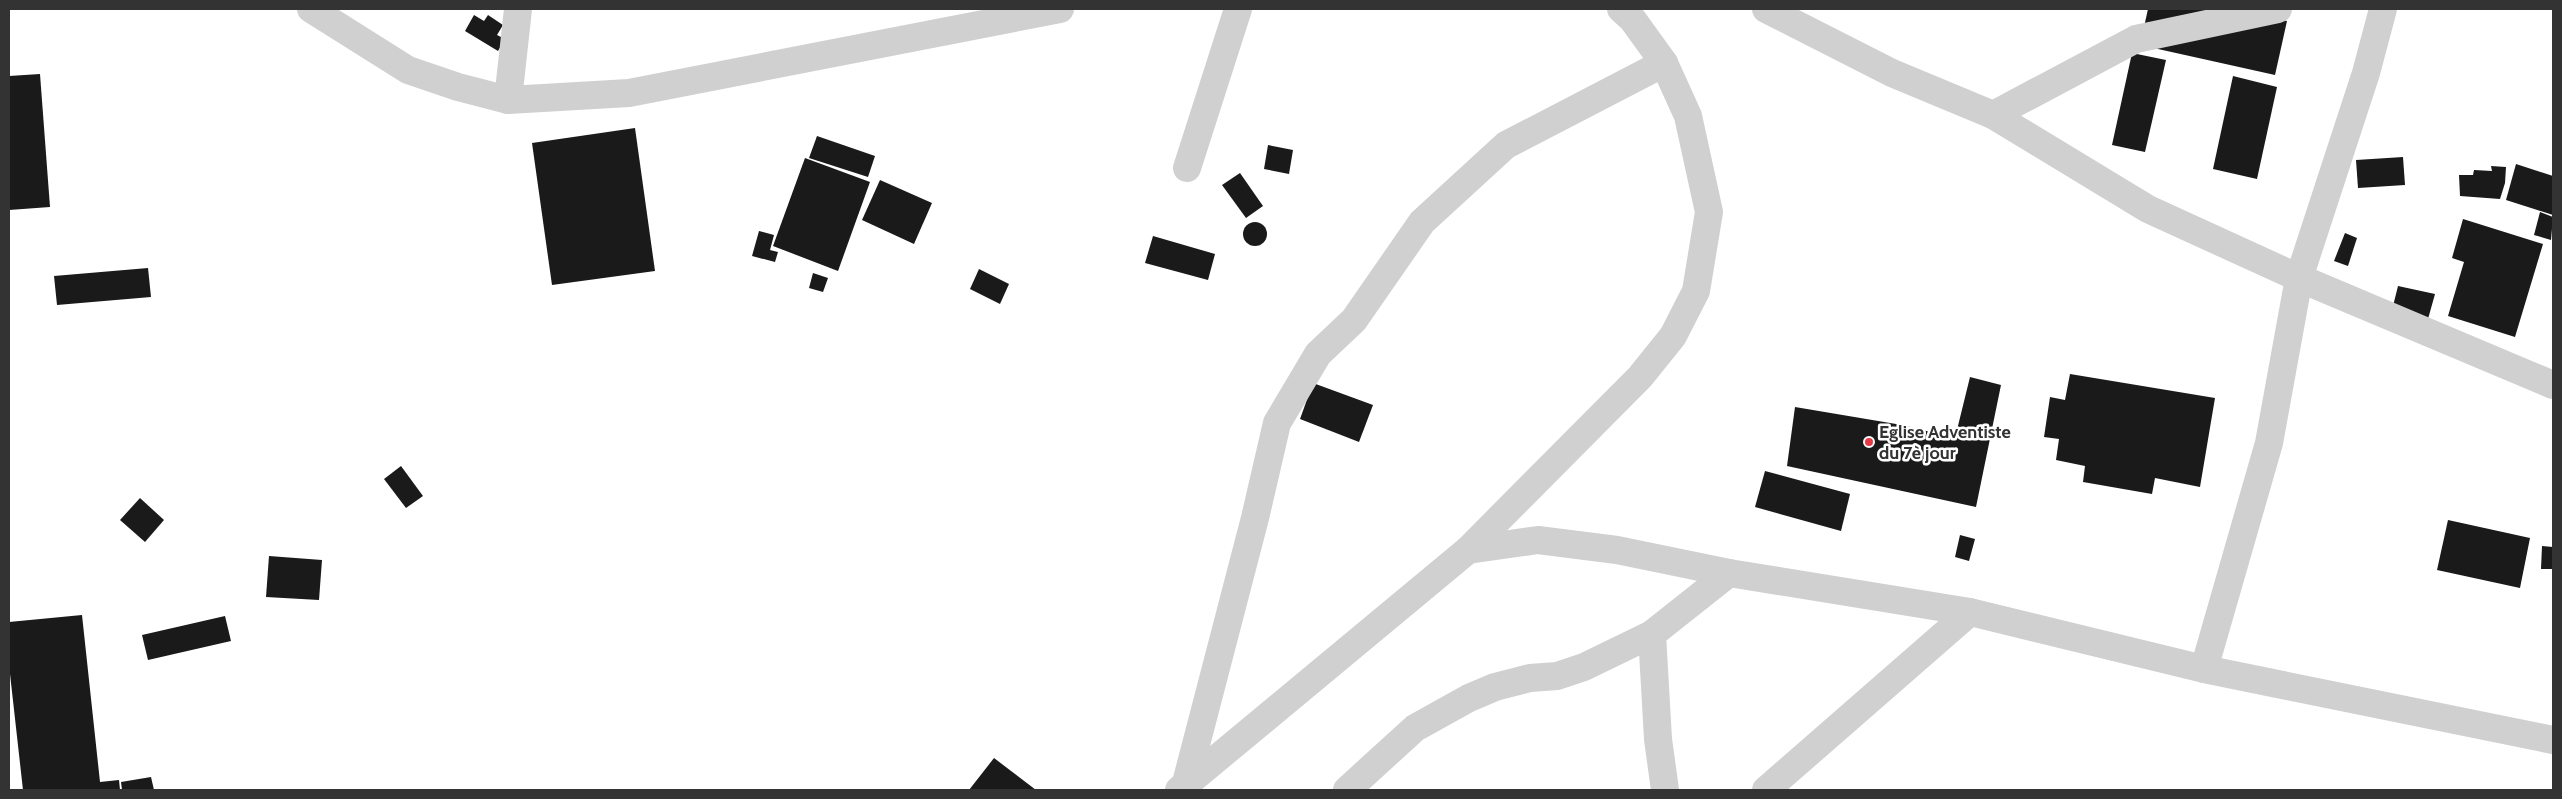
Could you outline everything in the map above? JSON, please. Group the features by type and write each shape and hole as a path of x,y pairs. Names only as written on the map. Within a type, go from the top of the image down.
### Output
{"street":[{"path":"311,9 408,70 458,87 508,100 628,93 1060,9"},
{"path":"508,100 518,9"},
{"path":"1186,168 1238,9"},
{"path":"1766,9 1892,73 1993,115 2148,209 2299,278 2553,385"},
{"path":"1993,115 2136,39 2278,9"},
{"path":"2204,669 2268,443 2299,278 2366,73 2382,9"},
{"path":"1182,787 1468,550 1640,377 1673,336 1696,291 1709,212 1688,116 1664,63 1631,13"},
{"path":"1182,787 1256,518 1277,423 1318,354 1354,320 1422,222 1506,145 1664,63"},
{"path":"1468,550 1538,540 1617,550 1729,573 1970,612 2204,669 2553,740"},
{"path":"1347,790 1415,728 1469,698 1495,687 1530,678 1557,676 1584,667 1652,634 1729,573"},
{"path":"1766,790 1970,612"},
{"path":"1652,634 1658,739 1665,790"}],"building":[{"path":"2148,9 2231,9 2287,21 2275,75 2140,45"},
{"path":"474,15 484,21 488,15 503,25 497,35 505,39 498,51 465,31"},
{"path":"2132,53 2166,60 2145,152 2112,145"},
{"path":"40,74 50,207 9,210 9,76"},
{"path":"2233,76 2277,87 2257,179 2213,169"},
{"path":"635,128 655,271 552,285 532,143"},
{"path":"817,136 875,156 868,177 809,158"},
{"path":"1268,145 1293,150 1289,174 1264,169"},
{"path":"2403,157 2405,185 2358,188 2356,160"},
{"path":"805,158 870,182 838,271 773,246"},
{"path":"2516,164 2553,176 2553,215 2506,200"},
{"path":"2491,166 2506,167 2505,183 2500,199 2460,196 2459,175 2473,175 2474,170 2492,171"},
{"path":"1240,173 1263,206 1246,218 1222,185"},
{"path":"880,180 932,203 914,244 862,220"},
{"path":"2540,212 2553,217 2551,240 2534,235"},
{"path":"2463,219 2543,244 2515,337 2448,316 2464,262 2452,258"},
{"path":"1255,222 1264,225 1267,234 1264,243 1255,246 1246,243 1243,234 1246,225"},
{"path":"759,231 774,235 770,250 778,252 775,262 752,256"},
{"path":"2345,233 2357,238 2348,266 2334,261"},
{"path":"1153,236 1215,254 1208,280 1145,263"},
{"path":"148,268 151,297 57,305 54,276"},
{"path":"979,269 1009,284 1000,304 970,289"},
{"path":"813,273 828,278 823,292 809,288"},
{"path":"2398,286 2435,294 2428,319 2392,310"},
{"path":"2070,374 2215,398 2200,487 2155,478 2152,494 2083,482 2085,466 2056,460 2059,439 2044,437 2050,397 2065,400"},
{"path":"1970,377 2001,385 1976,507 1787,466 1795,407 1902,425 1955,438"},
{"path":"1313,383 1373,405 1359,442 1300,419"},
{"path":"401,466 423,496 406,508 384,479"},
{"path":"1765,471 1850,494 1841,531 1755,507"},
{"path":"140,498 164,520 145,542 120,520"},
{"path":"2448,520 2530,538 2520,588 2437,570"},
{"path":"1960,535 1975,539 1969,561 1955,557"},
{"path":"2542,546 2553,547 2553,569 2541,569"},
{"path":"269,556 322,560 319,600 266,597"},
{"path":"82,615 100,782 119,780 120,790 23,790 9,665 9,622"},
{"path":"225,616 231,641 148,660 142,635"},
{"path":"994,758 1036,790 969,790"},
{"path":"151,777 154,790 122,790 121,782"}],"place":[{"name":"Eglise Adventiste du 7è jour","path":"1869,442"}]}
